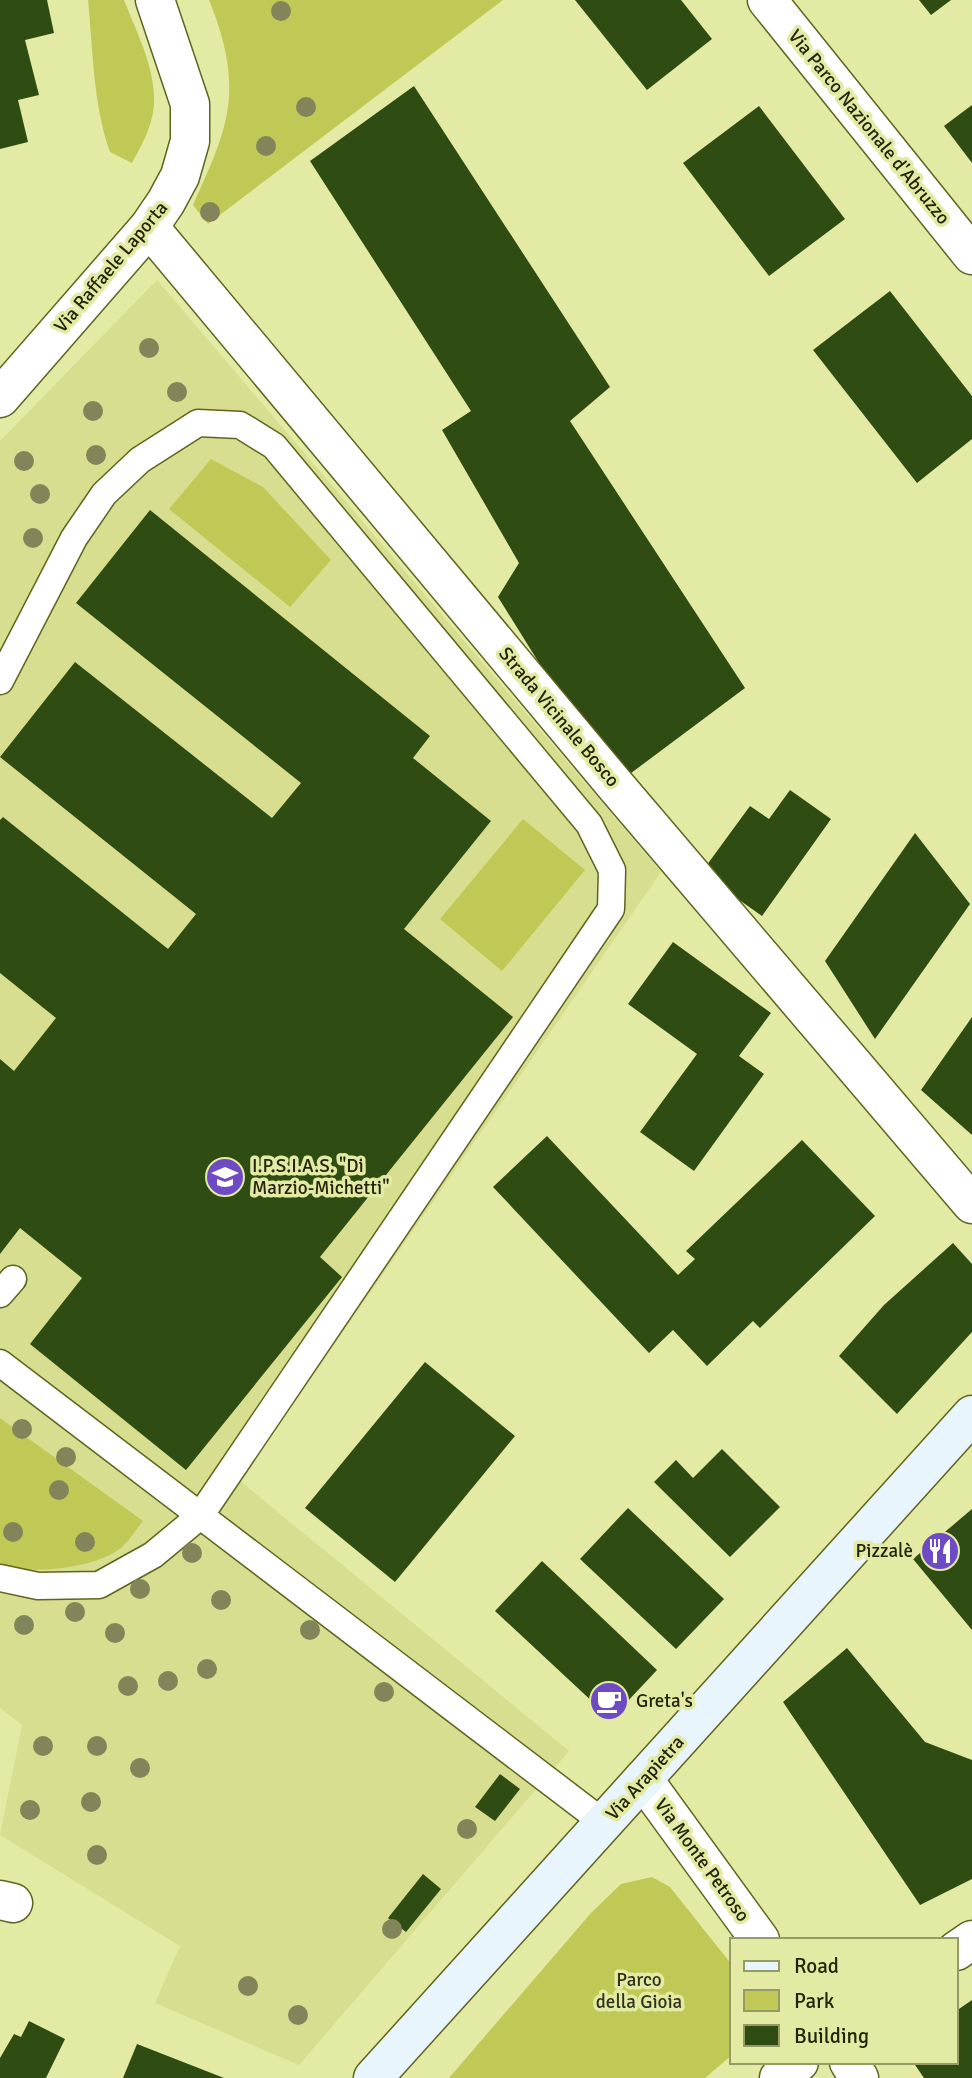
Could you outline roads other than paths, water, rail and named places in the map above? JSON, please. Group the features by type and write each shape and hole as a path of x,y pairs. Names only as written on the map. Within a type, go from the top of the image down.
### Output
{"street":[{"name":"Via Raffaele Laporta","path":"0,398 149,227 180,176 190,141 190,104 155,0"},
{"name":"Via Parco Nazionale d'Abruzzo","path":"767,0 972,255"},
{"name":"Strada Vicinale Bosco","path":"149,227 615,785 972,1204"},
{"name":"Via Arapietra","path":"373,2078 972,1415"},
{"name":"Via Monte Petroso","path":"643,1779 759,1938"},
{"path":"779,2078 796,2064"}],"lane":[{"path":"0,681 74,538 104,494 140,460 198,423 240,425 274,446 589,824 612,870 611,909 200,1516 153,1555 99,1585 38,1586 0,1578"},
{"path":"0,1363 604,1823"}],"place":[{"name":"I.P.S.I.A.S. \"Di Marzio-Michetti\"","path":"225,1177"},
{"name":"Pizzalè","path":"940,1551"},
{"name":"Greta's","path":"609,1701"}],"park label":[{"name":"Parco della Gioia","path":"639,1991"}]}
